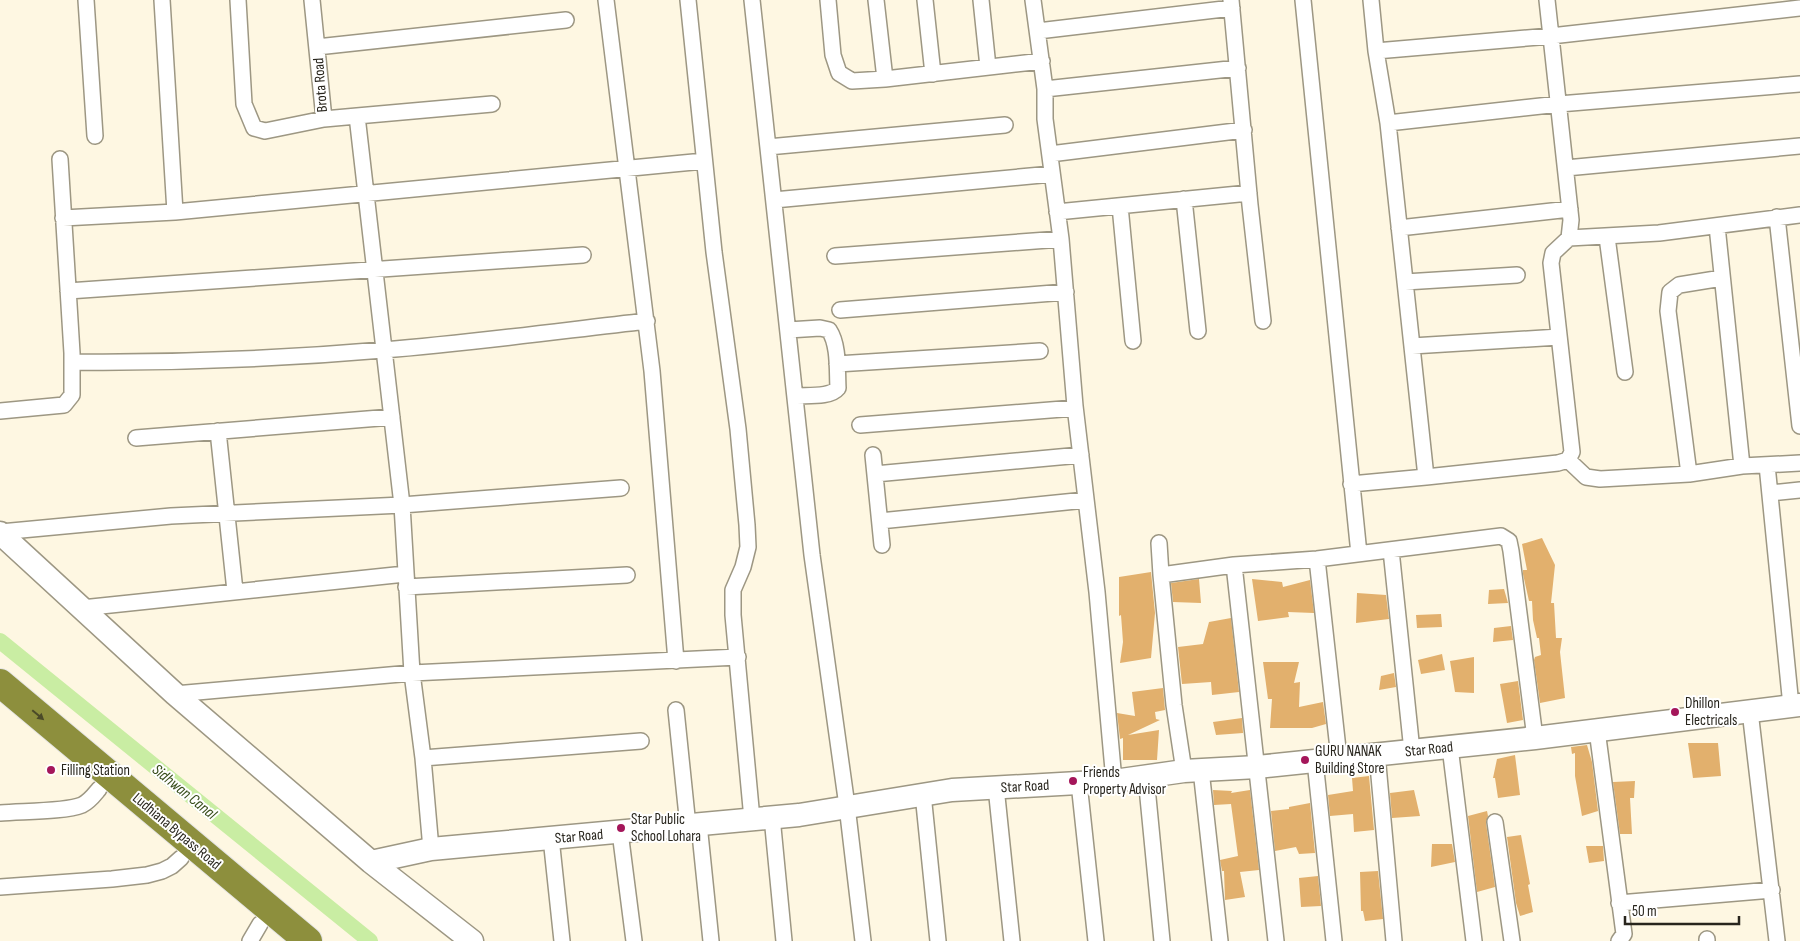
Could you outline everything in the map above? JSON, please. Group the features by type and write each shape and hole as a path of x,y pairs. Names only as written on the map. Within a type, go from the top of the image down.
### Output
{"highway":[{"name":"Ludhiana Bypass Road","path":"0,684 308,941"},
{"name":"Ludhiana Bypass Road","path":"0,707 181,858 255,932 281,941"}],"street":[{"path":"86,0 95,136"},
{"path":"162,0 174,212"},
{"name":"Brota Road","path":"238,0 244,104 254,128 265,131 324,119 312,0"},
{"path":"606,0 652,371 676,661"},
{"path":"688,0 714,252 738,429 747,525 744,567 733,590 733,615 762,818 784,941"},
{"path":"752,0 812,554 864,941"},
{"path":"828,0 833,55 839,73 852,81 933,74 1042,61"},
{"path":"876,0 885,79"},
{"path":"925,0 933,74"},
{"path":"980,0 988,67"},
{"path":"1033,0 1045,89 1045,119 1061,239 1075,408 1097,592 1114,781"},
{"path":"1303,0 1359,554"},
{"path":"1371,0 1376,51 1388,123 1426,477"},
{"path":"1548,0 1570,209 1570,238"},
{"path":"1038,31 1232,4 1263,321"},
{"path":"1376,51 1551,36 1752,7 1800,8"},
{"path":"317,47 566,20"},
{"path":"1045,89 1238,68"},
{"path":"1388,123 1559,104 1800,84"},
{"path":"324,119 492,104"},
{"path":"357,116 402,505 412,673 423,758 431,849"},
{"path":"768,147 1005,125"},
{"path":"1050,154 1244,130"},
{"path":"1566,168 1800,146"},
{"path":"0,411 64,405 72,395 72,362 60,158"},
{"path":"63,218 174,212 366,195 704,160"},
{"path":"774,200 1052,174"},
{"path":"1057,212 1249,193"},
{"path":"1184,199 1198,331"},
{"path":"1120,206 1133,341"},
{"path":"1399,228 1570,209"},
{"path":"1351,484 1558,463 1568,460 1572,452 1551,264 1553,253 1570,238 1659,233 1800,215"},
{"path":"1777,217 1800,426"},
{"path":"1716,226 1742,466"},
{"path":"1607,236 1625,372"},
{"path":"835,256 1061,239"},
{"path":"68,291 583,255"},
{"path":"1405,282 1517,275"},
{"path":"1688,474 1668,311 1670,292 1679,285 1722,278"},
{"path":"840,310 1066,292"},
{"path":"72,362 158,363 216,361 384,350 646,321"},
{"path":"788,330 820,328 829,330 834,337 837,364 838,388 836,391 827,394 795,396"},
{"path":"1412,346 1559,337"},
{"path":"837,364 1040,351"},
{"path":"860,425 1075,408"},
{"path":"136,438 392,417"},
{"path":"218,432 235,591"},
{"path":"873,455 882,545"},
{"path":"875,474 1081,455"},
{"path":"1568,460 1586,477 1600,479 1688,474 1742,466 1800,463"},
{"path":"1767,465 1796,706"},
{"path":"0,533 171,516 402,505 621,488"},
{"path":"1770,493 1800,490"},
{"path":"880,520 1086,500"},
{"path":"0,533 175,694 371,862 472,941"},
{"path":"1161,575 1234,565 1317,559 1501,536 1509,541 1535,738"},
{"path":"1159,543 1174,705 1192,771 1220,941"},
{"path":"1391,550 1412,751"},
{"path":"1317,559 1339,758"},
{"path":"1234,565 1276,941"},
{"path":"82,608 235,591 406,580 627,575"},
{"path":"175,694 412,673 738,657"},
{"name":"Star Road","path":"371,862 431,849 800,815 952,790 1114,781 1192,771 1256,767 1535,738 1796,706"},
{"path":"676,710 710,941"},
{"path":"1750,711 1777,941"},
{"path":"1596,730 1624,934 1619,941"},
{"path":"423,758 641,741"},
{"path":"1450,747 1474,941"},
{"path":"1377,754 1394,941"},
{"path":"1315,761 1334,941"},
{"path":"1146,776 1162,941"},
{"path":"1079,783 1096,941"},
{"path":"996,787 1012,941"},
{"path":"0,813 71,808 83,804 92,798 99,789"},
{"path":"923,794 938,941"},
{"path":"1495,822 1512,941"},
{"path":"620,832 634,941"},
{"path":"551,838 562,941"},
{"path":"0,887 148,875 172,866 181,858"},
{"path":"1619,903 1772,890"}],"building":[{"path":"1542,538 1555,565 1551,603 1554,603 1556,638 1562,638 1560,652 1565,698 1540,703 1534,660 1535,657 1541,655 1539,638 1537,638 1533,620 1532,601 1529,601 1523,574 1523,570 1527,570 1522,544"},
{"path":"1151,572 1155,613 1151,658 1120,663 1123,642 1121,615 1119,616 1119,577"},
{"path":"1199,579 1201,603 1173,602 1171,583"},
{"path":"1252,579 1282,582 1283,587 1310,580 1314,613 1288,612 1289,617 1258,621"},
{"path":"1504,589 1508,603 1488,604 1489,590"},
{"path":"1357,593 1386,595 1389,619 1356,623"},
{"path":"1441,614 1442,627 1417,628 1416,615"},
{"path":"1231,618 1239,692 1212,695 1211,682 1182,684 1178,647 1203,644 1209,622"},
{"path":"1511,626 1513,640 1493,642 1494,628"},
{"path":"1442,654 1445,670 1421,674 1418,660"},
{"path":"1474,657 1474,693 1455,692 1450,661"},
{"path":"1263,662 1299,662 1294,683 1300,682 1299,707 1323,702 1326,724 1312,728 1270,728 1272,699 1268,699"},
{"path":"1394,673 1396,687 1379,690 1381,676"},
{"path":"1518,681 1523,720 1507,723 1500,684"},
{"path":"1163,688 1165,710 1155,712 1156,719 1160,720 1128,735 1159,730 1157,760 1123,760 1123,738 1120,739 1117,713 1135,716 1132,692"},
{"path":"1242,718 1243,733 1216,735 1213,722"},
{"path":"1688,743 1718,743 1721,776 1693,778"},
{"path":"1587,745 1592,762 1598,811 1582,816 1575,776 1575,753 1572,754 1571,747"},
{"path":"1515,755 1520,795 1498,798 1495,778 1493,778 1497,759"},
{"path":"1369,776 1374,830 1354,832 1353,814 1330,816 1328,795 1353,791 1352,778"},
{"path":"1635,781 1634,798 1630,798 1632,834 1620,834 1613,782"},
{"path":"1213,790 1232,791 1231,793 1250,790 1259,870 1240,872 1245,897 1225,900 1224,871 1222,871 1220,860 1238,856 1231,804 1214,805"},
{"path":"1414,790 1420,816 1392,818 1390,793"},
{"path":"1310,803 1315,853 1299,854 1296,847 1275,851 1271,811 1289,809 1289,807"},
{"path":"1487,811 1486,823 1495,887 1477,892 1468,816"},
{"path":"1521,835 1533,912 1520,916 1516,903 1507,837"},
{"path":"1432,844 1452,844 1455,862 1431,867"},
{"path":"1586,846 1603,846 1604,861 1589,863"},
{"path":"1378,871 1383,919 1365,921 1363,911 1361,911 1360,872"},
{"path":"1318,876 1321,906 1301,907 1299,878"}],"waterway":[{"name":"Sidhwan Canal","path":"0,641 370,941"}],"place":[{"name":"Dhillon Electricals","path":"1675,712"},
{"name":"GURU NANAK Building Store","path":"1305,760"},
{"name":"Filling Station","path":"51,770"},
{"name":"Friends Property Advisor","path":"1073,781"},
{"name":"Star Public School Lohara","path":"621,828"}]}
